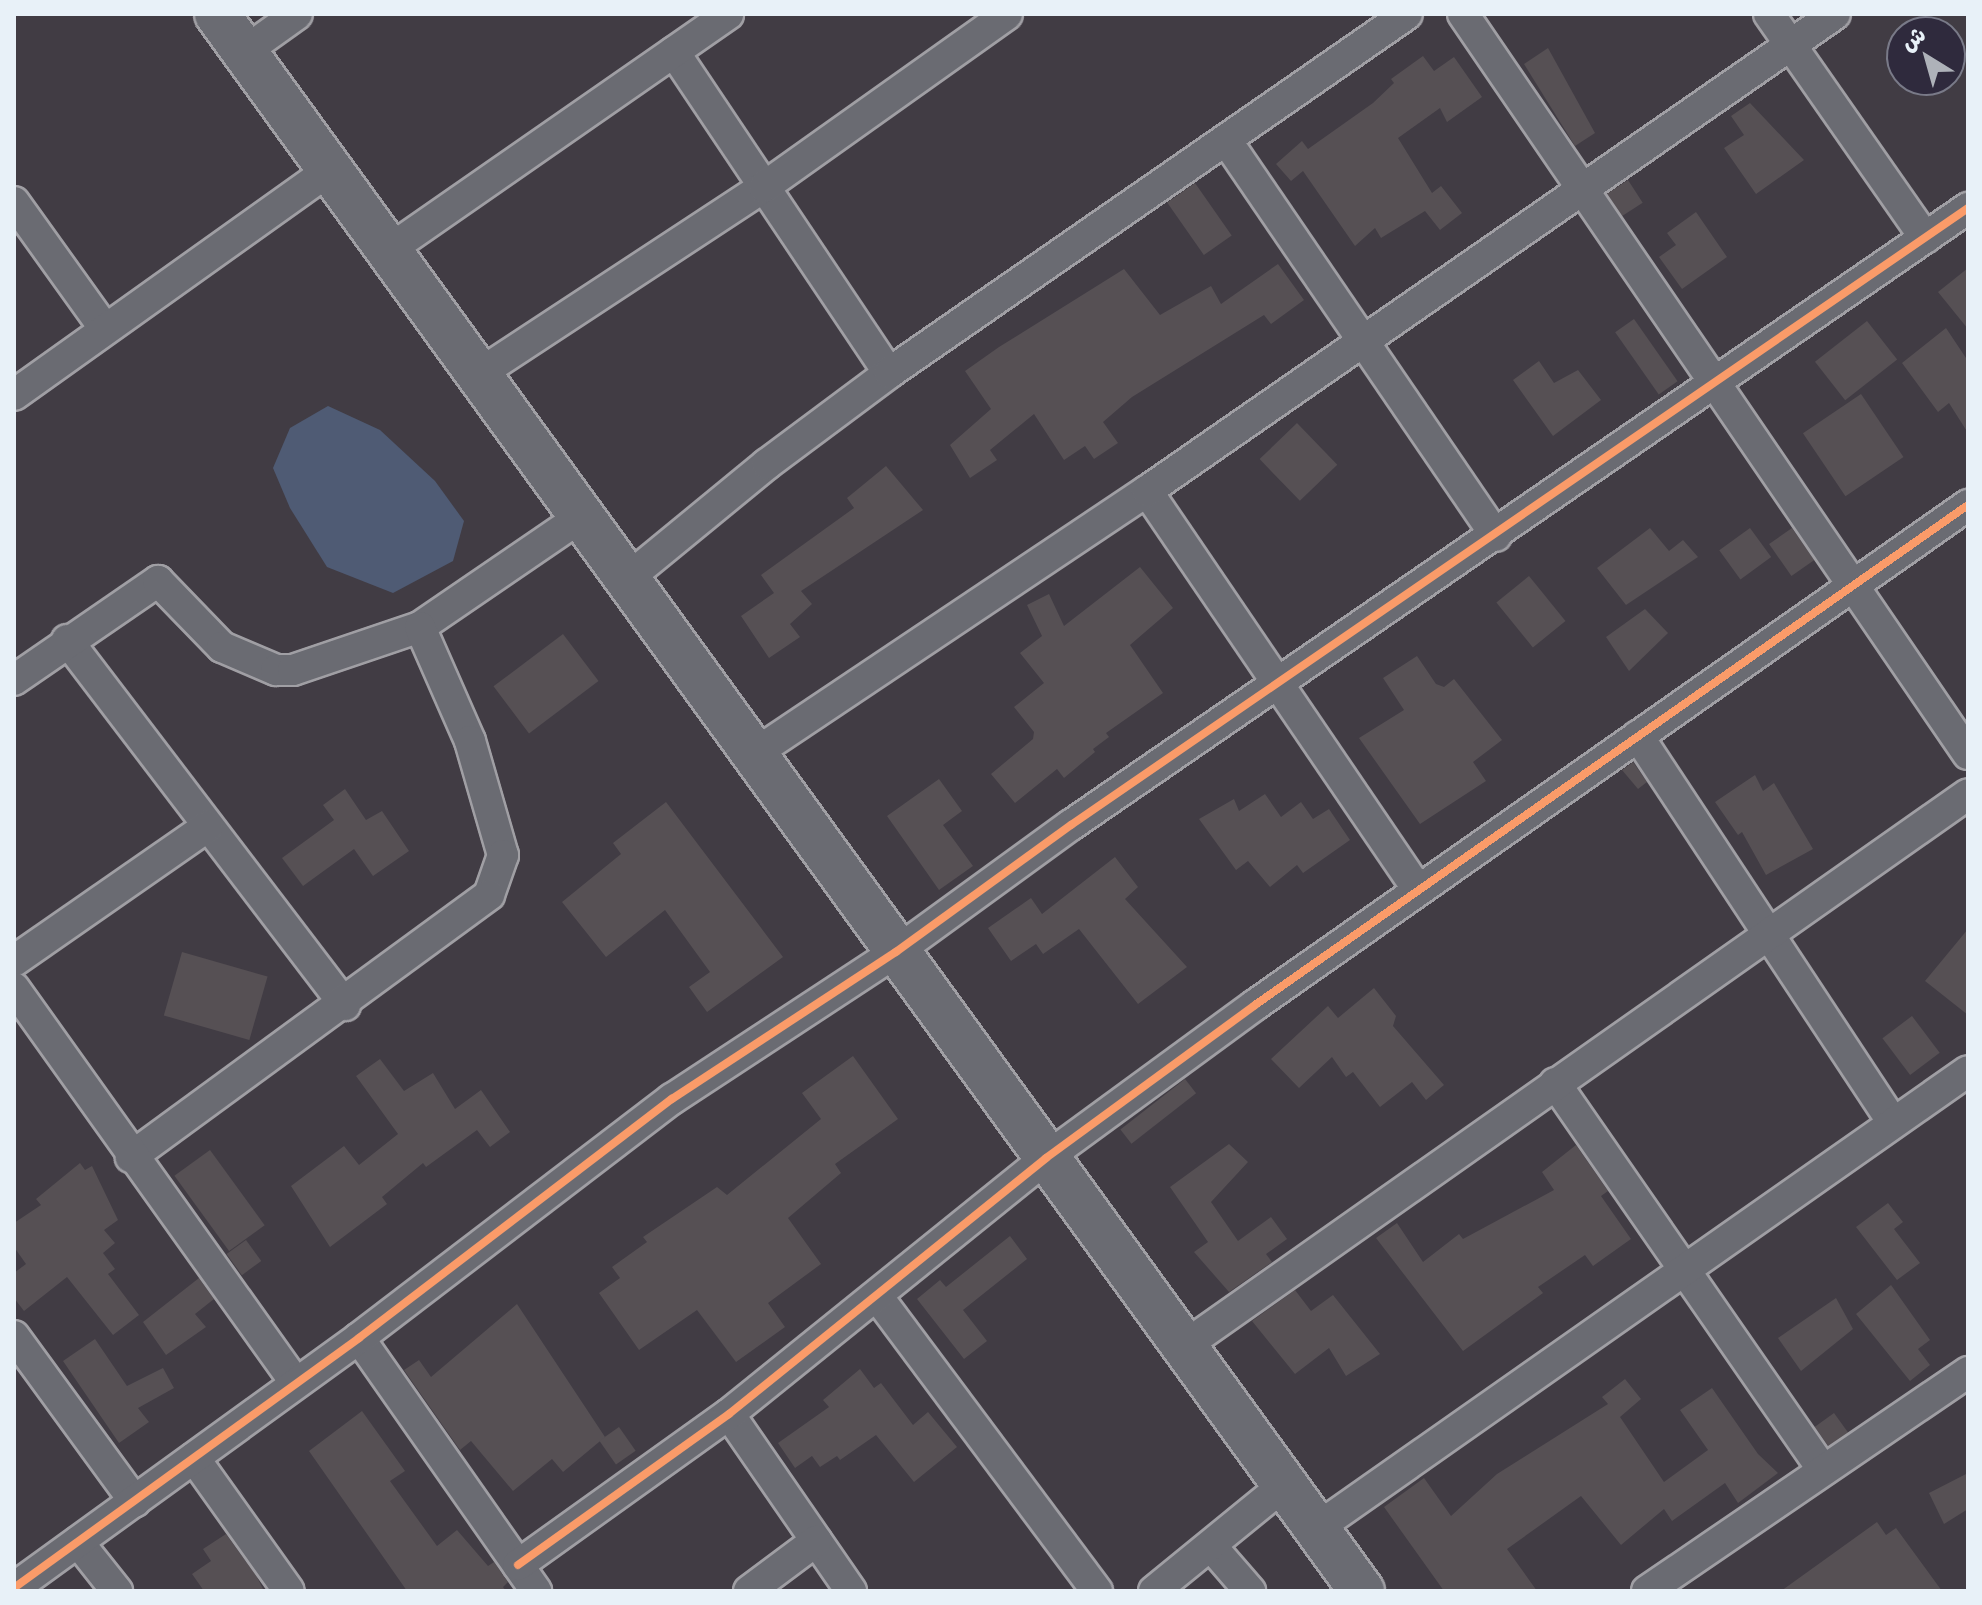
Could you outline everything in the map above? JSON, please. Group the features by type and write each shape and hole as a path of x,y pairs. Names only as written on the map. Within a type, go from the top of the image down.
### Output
{"highway":[{"path":"217,14 627,579 757,752 896,952 1362,1591"}],"street":[{"path":"244,52 297,14"},
{"path":"389,250 728,14"},
{"path":"479,374 764,187 1007,14"},
{"path":"627,579 767,464 889,373 1407,14"},
{"path":"1463,14 1968,754"},
{"path":"1769,14 1925,238"},
{"path":"757,752 1147,491 1835,14"},
{"path":"674,52 889,373"},
{"path":"1226,140 1496,536"},
{"path":"14,395 329,170"},
{"path":"14,202 105,329"},
{"path":"14,1588 359,1338 672,1099 896,952 1071,825 1278,687 1968,208"},
{"path":"1147,491 1418,890"},
{"path":"518,1565 729,1414 1046,1158 1418,890 1968,505"},
{"path":"14,680 67,640 158,581 222,647 276,670 293,670 420,627 582,516"},
{"path":"131,1157 345,1005 489,895 502,869 474,755 420,627"},
{"path":"67,640 345,1005"},
{"path":"1638,736 1893,1122"},
{"path":"1183,1347 1767,931 1968,794"},
{"path":"14,961 208,826"},
{"path":"14,988 131,1157 296,1383"},
{"path":"1317,1528 1684,1265 1968,1071"},
{"path":"1555,1083 1684,1265 1823,1470"},
{"path":"877,1296 1097,1591"},
{"path":"14,1336 135,1502"},
{"path":"359,1338 536,1591"},
{"path":"1647,1591 1968,1372"},
{"path":"729,1414 851,1591"},
{"path":"194,1458 289,1591"},
{"path":"1154,1591 1284,1485"},
{"path":"749,1591 816,1541"},
{"path":"78,1542 117,1591"},
{"path":"1211,1546 1250,1591"}],"water":[{"path":"328,406 380,430 435,481 464,521 453,561 393,593 327,567 290,508 273,468 290,428"}],"building":[{"path":"1548,48 1595,133 1575,146 1524,64"},
{"path":"1423,56 1434,71 1454,57 1482,97 1447,122 1440,108 1398,138 1432,193 1441,186 1462,213 1440,230 1425,211 1381,238 1375,228 1355,246 1303,171 1291,181 1276,164 1302,141 1308,149 1373,103 1394,83 1391,79"},
{"path":"1750,103 1804,160 1756,194 1724,148 1744,135 1731,116"},
{"path":"1628,180 1643,203 1622,216 1607,194"},
{"path":"1195,183 1232,235 1204,255 1167,203"},
{"path":"1696,212 1727,257 1682,289 1659,257 1676,245 1667,233"},
{"path":"1278,264 1304,300 1271,324 1264,315 1132,397 1103,422 1118,443 1094,459 1085,446 1064,460 1034,414 990,450 997,460 970,478 950,445 991,409 965,371 999,347 1124,269 1160,315 1211,286 1221,304"},
{"path":"1968,268 1968,329 1938,292"},
{"path":"1634,319 1678,381 1659,394 1615,332"},
{"path":"1867,321 1897,360 1845,400 1815,362"},
{"path":"1946,328 1968,361 1968,433 1949,403 1938,412 1902,363"},
{"path":"1539,361 1554,383 1578,370 1601,400 1553,436 1513,380"},
{"path":"1861,394 1903,457 1845,496 1803,433"},
{"path":"1297,423 1337,465 1300,501 1260,459"},
{"path":"886,466 923,510 801,591 812,604 790,624 800,637 769,658 741,616 774,593 761,575 854,508 847,498"},
{"path":"1650,528 1669,551 1683,540 1698,557 1626,605 1597,568"},
{"path":"1750,528 1771,557 1740,579 1719,550"},
{"path":"1792,528 1814,560 1791,576 1769,544"},
{"path":"1140,567 1173,608 1130,645 1163,693 1106,733 1109,737 1093,749 1095,752 1064,778 1057,769 1015,803 991,774 1033,739 1034,732 1014,707 1044,683 1020,653 1042,636 1027,605 1049,594 1064,626"},
{"path":"1529,576 1566,621 1533,648 1496,602"},
{"path":"1645,609 1668,633 1629,671 1606,637"},
{"path":"563,634 599,681 529,733 494,686"},
{"path":"1417,656 1436,684 1444,687 1454,679 1502,740 1473,762 1486,781 1420,824 1359,738 1404,710 1383,678"},
{"path":"1633,762 1647,782 1638,789 1622,770"},
{"path":"1755,775 1763,791 1774,783 1813,849 1766,875 1742,832 1738,835 1715,802"},
{"path":"939,779 962,811 943,825 973,866 939,890 887,816"},
{"path":"345,789 366,820 382,811 409,851 373,876 354,849 303,886 282,858 334,820 323,805"},
{"path":"1265,794 1281,817 1301,802 1313,819 1329,809 1350,840 1303,873 1297,865 1270,887 1248,861 1236,870 1199,819 1234,799 1239,811"},
{"path":"666,802 783,957 707,1012 689,987 710,972 665,910 606,957 562,902 621,854 613,843"},
{"path":"1115,857 1138,887 1125,899 1187,967 1138,1004 1079,929 1043,954 1036,944 1011,961 988,928 1031,898 1042,914"},
{"path":"1968,929 1968,1015 1925,981"},
{"path":"182,952 268,977 249,1040 164,1015"},
{"path":"1374,988 1396,1016 1393,1026 1444,1085 1426,1100 1412,1082 1380,1107 1353,1072 1346,1077 1332,1057 1299,1088 1271,1059 1328,1006 1338,1018"},
{"path":"1912,1016 1940,1053 1910,1075 1882,1038"},
{"path":"853,1056 898,1119 835,1164 841,1173 788,1218 821,1264 768,1303 785,1327 736,1362 697,1310 639,1350 599,1293 620,1278 612,1267 647,1242 643,1237 717,1187 727,1195 821,1119 802,1093"},
{"path":"380,1059 404,1091 433,1073 455,1109 481,1090 510,1132 490,1147 477,1130 426,1167 423,1163 382,1197 387,1204 330,1247 291,1186 344,1146 359,1165 398,1134 356,1076"},
{"path":"1185,1079 1196,1093 1131,1144 1120,1129"},
{"path":"1229,1144 1248,1162 1211,1202 1238,1241 1271,1217 1287,1239 1266,1254 1272,1262 1229,1292 1194,1252 1208,1242 1170,1187"},
{"path":"1576,1145 1608,1191 1601,1196 1631,1239 1593,1266 1585,1255 1538,1287 1543,1293 1463,1351 1376,1238 1397,1223 1423,1262 1459,1234 1463,1239 1554,1190 1542,1172"},
{"path":"210,1150 265,1225 229,1251 174,1176"},
{"path":"80,1163 85,1170 92,1166 118,1220 104,1230 115,1243 103,1253 115,1269 108,1274 139,1315 113,1335 67,1277 24,1311 14,1298 14,1273 26,1264 14,1247 14,1223 41,1205 36,1199"},
{"path":"1888,1203 1903,1222 1894,1229 1920,1263 1897,1280 1856,1227"},
{"path":"1010,1236 1027,1259 963,1310 987,1341 964,1359 917,1299 940,1280 946,1287"},
{"path":"246,1240 261,1261 242,1275 227,1254"},
{"path":"199,1278 214,1299 195,1314 206,1327 166,1355 143,1322"},
{"path":"1891,1285 1930,1340 1918,1349 1930,1365 1910,1381 1856,1314"},
{"path":"1295,1290 1311,1311 1333,1295 1380,1354 1346,1376 1329,1348 1295,1374 1252,1321"},
{"path":"1836,1298 1853,1329 1801,1371 1778,1338"},
{"path":"517,1304 605,1437 563,1472 552,1459 513,1491 471,1441 460,1450 404,1370 419,1360 431,1377"},
{"path":"95,1339 127,1386 163,1368 174,1388 138,1408 149,1422 119,1443 63,1361"},
{"path":"860,1369 874,1388 881,1383 913,1425 928,1412 957,1447 914,1482 876,1435 840,1460 837,1456 820,1467 812,1456 795,1468 778,1443 829,1407 823,1400"},
{"path":"1625,1379 1641,1399 1620,1417 1664,1482 1708,1450 1680,1410 1712,1388 1758,1454 1778,1473 1738,1503 1725,1483 1672,1521 1664,1509 1621,1545 1581,1496 1507,1549 1537,1591 1444,1591 1384,1507 1424,1478 1451,1516 1497,1474 1608,1404 1602,1397"},
{"path":"362,1411 405,1471 390,1481 437,1546 457,1530 488,1566 494,1562 508,1582 503,1587 506,1591 407,1591 309,1451"},
{"path":"1834,1413 1848,1432 1829,1447 1815,1427"},
{"path":"619,1427 636,1451 616,1465 599,1441"},
{"path":"1968,1473 1968,1509 1944,1524 1929,1493"},
{"path":"1877,1522 1886,1535 1896,1528 1942,1591 1781,1591"},
{"path":"226,1534 264,1591 204,1591 192,1574 211,1561 203,1549"}],"cycle path":[{"path":"14,1588 359,1338 672,1099 896,952 1071,825 1968,208"},
{"path":"518,1565 729,1414 1046,1158 1255,1005 1968,505"}]}
